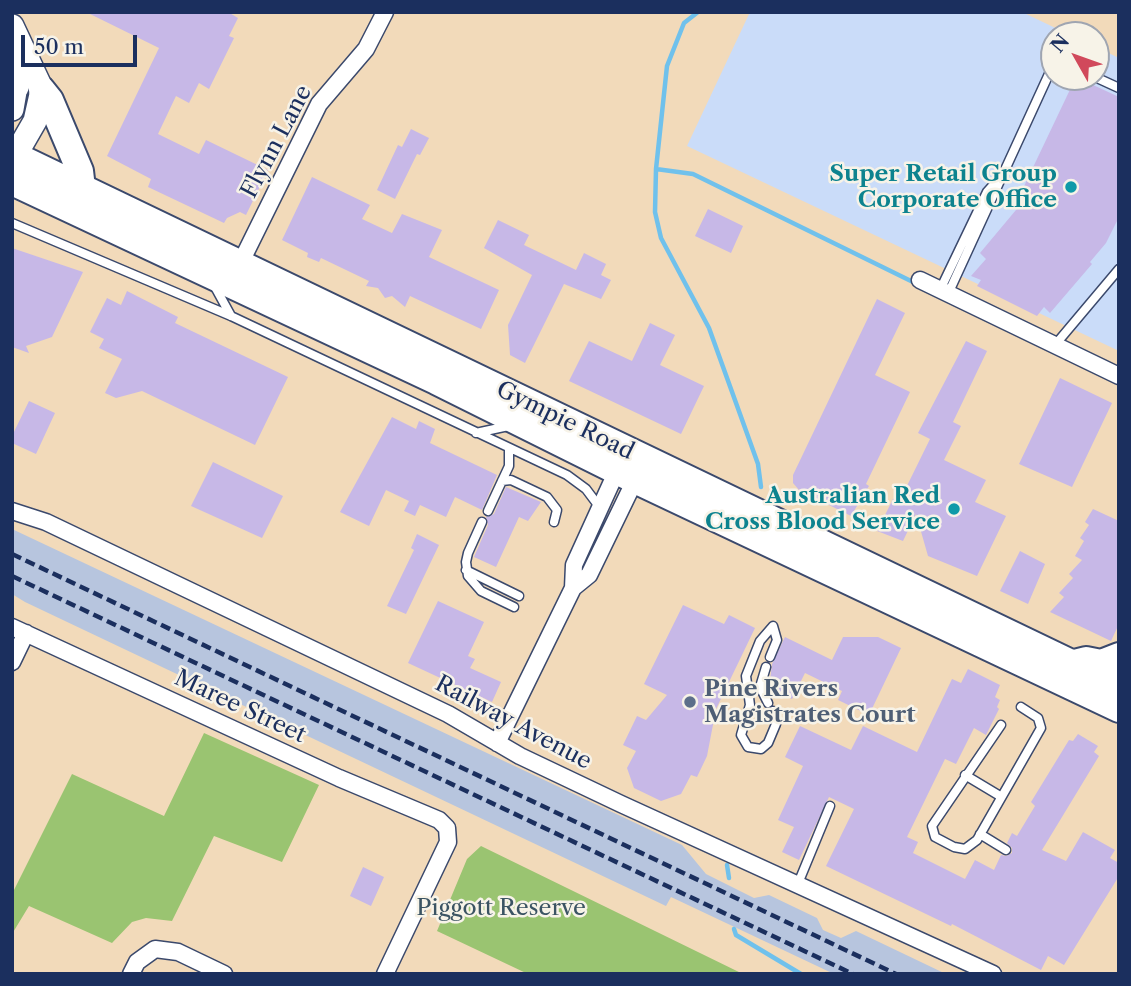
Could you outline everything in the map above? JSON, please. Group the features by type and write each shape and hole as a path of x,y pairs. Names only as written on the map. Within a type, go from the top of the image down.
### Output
{"highway":[{"path":"21,94 50,100 80,171 82,188"},
{"name":"Gympie Road","path":"13,163 82,188 240,264 631,465 1117,694"},
{"name":"Gympie Road","path":"13,163 209,275 436,381 519,423 631,465 1071,663 1117,694"},
{"path":"1071,663 1086,660 1101,663 1119,656"}],"main road":[{"path":"12,26 21,94"},
{"path":"12,59 21,94 34,121 13,163"}],"street":[{"name":"Flynn Lane","path":"240,264 318,104 366,49 385,12"},
{"path":"920,281 1119,376"},
{"path":"497,743 573,588 574,565 601,509 631,465"},
{"path":"573,588 589,575 631,465"},
{"name":"Railway Avenue","path":"12,511 46,522 448,714 497,743 797,886 874,918 993,974"},
{"path":"12,662 19,630"},
{"name":"Maree Street","path":"19,630 339,778 439,820 447,828 448,842 386,974"},
{"path":"131,974 137,962 155,949 178,952 224,974"}],"lane":[{"path":"944,292 988,191 998,180 1041,91"},
{"path":"12,223 64,246 96,256 231,316 577,481 601,509"},
{"path":"1055,345 1119,269"},
{"path":"209,275 231,316"},
{"path":"476,433 500,430 519,423"},
{"path":"488,511 509,466 509,449"},
{"path":"502,481 512,480 547,497 557,510 554,522"},
{"path":"482,522 468,553 466,569 481,591 514,607"},
{"path":"466,569 519,596"},
{"path":"771,657 776,640 773,626 760,640 746,676 750,705 741,735 748,747 761,749 768,743 776,724 774,711"},
{"path":"766,667 760,687 768,703"},
{"path":"1001,725 932,826 932,834 954,847 965,849 974,844 1039,732 1041,725 1038,718 1021,706"},
{"path":"965,775 1000,796"},
{"path":"797,886 830,806"},
{"path":"980,834 1006,850"}],"shaded area":[{"path":"750,12 1022,12 1041,21 1040,91 1110,91 1110,54 1119,58 1119,351 687,146"},
{"path":"12,529 682,845 706,874 754,898 769,895 817,918 823,930 841,938 856,931 946,974 834,974 671,897 666,906 25,602 12,594"}],"green space":[{"path":"204,733 319,785 282,862 214,836 172,921 146,918 132,922 112,943 29,906 12,934 12,894 72,774 164,816"},
{"name":"Piggott Reserve","path":"481,846 743,974 528,974 437,931 467,859"}],"building":[{"path":"86,12 228,12 238,18 229,36 234,38 209,89 199,83 189,103 176,96 158,134 199,154 206,140 268,170 246,215 240,212 227,218 224,223 148,187 151,179 107,156 159,48"},
{"name":"Super Retail Group Corporate Office","path":"1069,91 1106,91 1119,97 1119,217 1106,243 1090,262 1092,264 1050,313 1044,307 1037,316 977,286 981,280 971,276 986,259 980,253 1021,204 1017,201"},
{"path":"411,129 429,138 420,155 417,154 395,199 377,190 398,145 402,147"},
{"path":"312,177 370,205 362,219 392,233 402,214 442,230 429,257 499,290 481,329 410,296 405,307 392,296 385,298 378,288 366,286 369,281 321,258 319,262 307,257 308,253 282,240"},
{"path":"708,209 743,226 731,253 695,236"},
{"path":"498,220 529,235 524,245 576,270 584,253 606,264 601,275 611,280 601,299 564,284 525,363 510,355 508,325 532,275 484,248"},
{"path":"12,248 83,272 52,337 26,346 29,353 12,347"},
{"path":"127,291 178,317 175,323 288,377 255,445 142,391 116,398 105,393 122,359 99,348 104,339 90,332 107,298 121,305"},
{"path":"877,299 905,313 875,375 910,392 866,484 869,486 851,516 799,490 793,483 793,475"},
{"path":"650,323 675,335 660,365 704,386 681,434 569,381 589,341 632,361"},
{"path":"966,341 987,351 953,422 961,426 944,460 986,480 975,502 1006,516 977,576 928,556 916,514 903,541 877,531 893,499 902,496 930,439 918,433"},
{"path":"1060,378 1112,403 1072,487 1019,464"},
{"path":"29,401 55,413 36,454 12,443 12,436"},
{"path":"392,417 416,429 419,421 435,429 430,443 497,475 482,510 455,497 446,517 420,505 415,516 404,511 409,501 386,490 369,526 340,512"},
{"path":"213,462 283,496 262,538 191,506"},
{"path":"506,487 541,502 528,521 519,517 496,567 474,557 488,525 486,517 494,514"},
{"path":"1093,509 1119,521 1119,624 1111,641 1050,612 1064,597 1059,593 1073,578 1069,574 1082,560 1075,556 1084,541 1080,538 1089,525 1085,522"},
{"path":"417,534 439,545 406,614 387,606 414,550 411,548"},
{"path":"1020,551 1045,564 1028,604 1000,591"},
{"path":"438,601 484,622 468,656 475,659 470,668 501,682 492,702 408,663"},
{"name":"Pine Rivers Magistrates Court","path":"683,605 724,624 729,615 755,628 716,709 707,756 697,777 691,775 681,794 661,801 634,788 627,768 636,751 623,745 637,716 646,720 667,695 644,684"},
{"path":"785,637 832,660 843,637 878,637 901,648 869,715 838,700 842,691 805,673 792,699 769,689 772,664"},
{"path":"968,669 1000,685 995,697 1000,700 997,707 999,709 986,735 974,728 956,764 945,759 907,837 918,842 913,853 965,879 975,860 994,870 1001,855 1012,853 1012,848 1007,843 1012,833 1017,836 1035,806 1031,802 1069,740 1073,741 1078,734 1098,746 1094,752 1099,756 1042,850 1066,861 1083,832 1115,850 1110,858 1119,863 1119,876 1064,965 1048,956 1041,970 952,924 951,926 826,866 854,809 829,797 799,860 782,852 794,827 778,820 803,766 785,757 800,726 851,750 863,726 917,752 952,679 961,683"},
{"path":"363,867 384,877 371,906 350,896"}],"waterway":[{"path":"698,12 684,23 667,66 656,169 655,212 661,238 709,328 758,464 761,487"},
{"path":"656,169 693,174 913,282"},
{"path":"727,865 729,878"},
{"path":"734,929 736,935 801,974"}],"railway":[{"path":"12,554 896,974"},
{"path":"12,576 853,974"}],"place":[{"name":"Super Retail Group Corporate Office","path":"1071,187"},
{"name":"Australian Red Cross Blood Service","path":"954,509"},
{"name":"Pine Rivers Magistrates Court","path":"690,702"}]}
